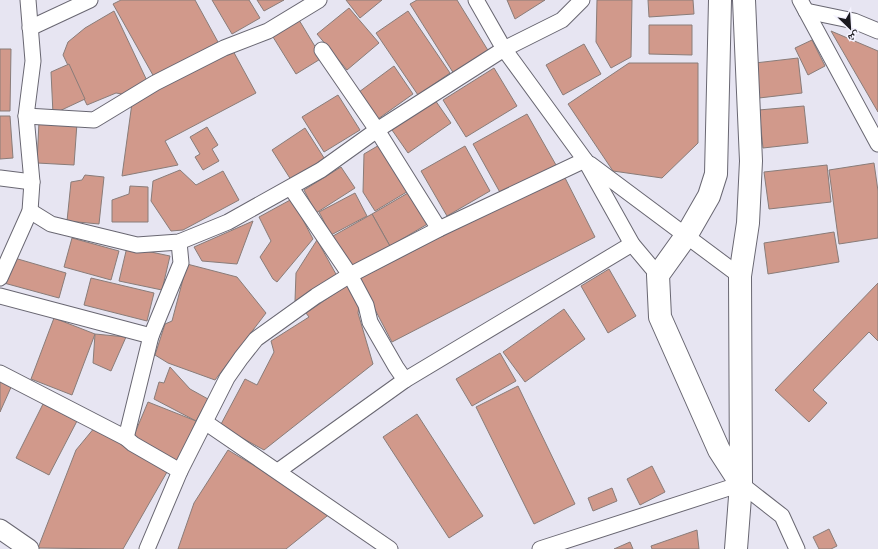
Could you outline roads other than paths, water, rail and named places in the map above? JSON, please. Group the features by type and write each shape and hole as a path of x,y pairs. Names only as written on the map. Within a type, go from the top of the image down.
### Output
{"main road":[{"path":"720,0 716,174 709,196 686,236 658,275 660,317 719,450 741,484"},
{"path":"736,549 741,484 740,276 748,223 751,161 744,0"}],"street":[{"path":"0,278 30,211 32,182 26,116 33,61 28,0"},
{"path":"30,28 90,0"},
{"path":"26,116 94,120 154,83 224,48 268,31 319,0"},
{"path":"476,0 504,49 585,160 632,244 658,275"},
{"path":"30,211 51,224 137,245 179,242 228,222 321,170 376,130 504,49 562,20 582,0"},
{"path":"803,5 854,20 878,31"},
{"path":"803,5 878,144"},
{"path":"322,50 440,229"},
{"path":"585,160 740,276"},
{"path":"147,549 180,471 227,378 240,358 256,339 316,296 350,276 440,229 585,160"},
{"path":"0,178 32,182"},
{"path":"290,188 350,276 366,305 370,322 405,380"},
{"path":"126,438 151,336 181,262 179,242"},
{"path":"278,471 405,380 632,244"},
{"path":"0,296 151,336"},
{"path":"0,373 126,438 133,444 180,471"},
{"path":"205,422 390,549"},
{"path":"540,549 741,484 782,516 797,549"},
{"path":"0,529 30,549"}]}
